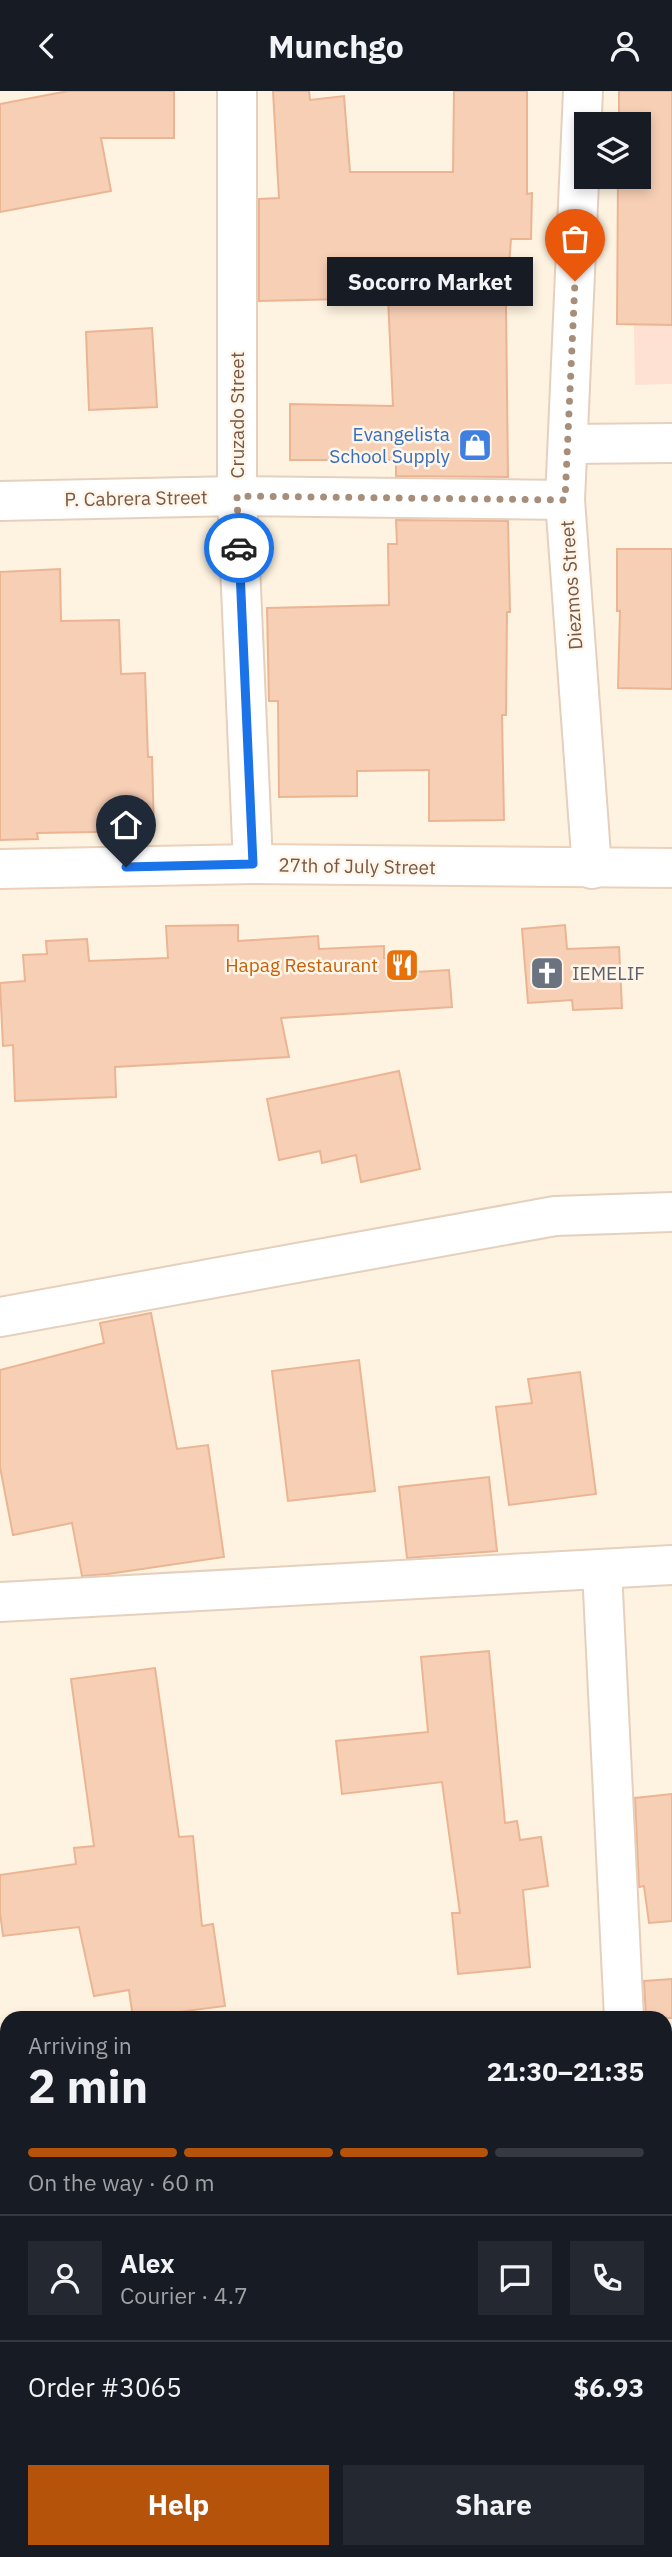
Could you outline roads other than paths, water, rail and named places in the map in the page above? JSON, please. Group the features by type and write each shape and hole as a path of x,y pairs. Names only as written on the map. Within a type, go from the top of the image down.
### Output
{"street":[{"name":"Cruzado Street","path":"237,91 237,496 253,864"},
{"name":"Diezmos Street","path":"583,91 565,500 592,869"},
{"path":"568,444 672,443"},
{"name":"P. Cabrera Street","path":"0,501 237,496 565,500"},
{"name":"27th of July Street","path":"0,869 253,864 672,868"},
{"path":"0,1317 555,1216 672,1212"},
{"path":"0,1602 672,1565"},
{"path":"602,1570 624,2011"}],"place":[{"name":"Socorro Market","path":"575,281"},
{"name":"Evangelista School Supply","path":"475,445"},
{"name":"Hapag Restaurant","path":"402,965"},
{"name":"IEMELIF","path":"547,973"}]}
